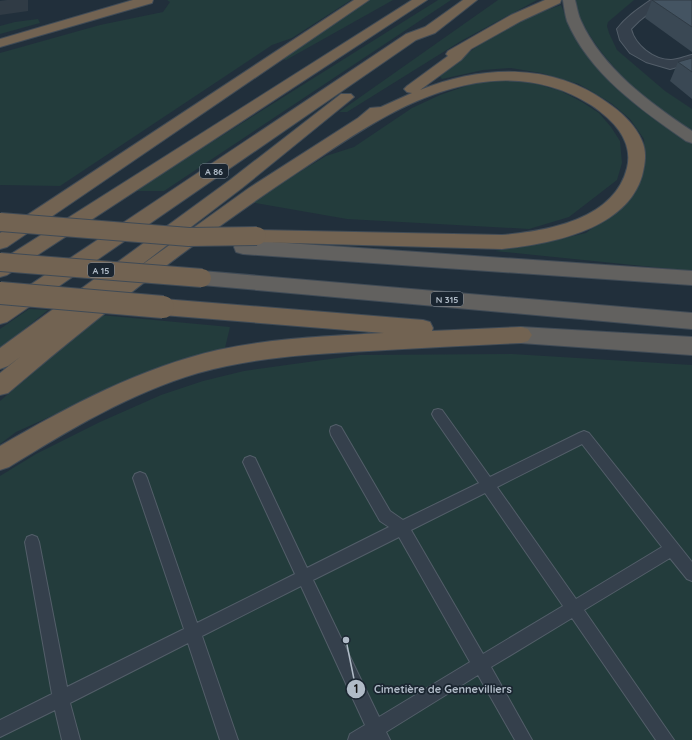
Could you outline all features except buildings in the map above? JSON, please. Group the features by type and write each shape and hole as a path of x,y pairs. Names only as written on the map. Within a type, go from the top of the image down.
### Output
{"highway":[{"path":"0,43 147,0"},
{"path":"0,242 363,0"},
{"path":"0,270 421,0"},
{"name":"A 86","path":"0,316 411,37 430,30 471,0"},
{"path":"236,184 516,18 555,0"},
{"path":"569,0 570,10 575,26 585,42 602,62 622,84 651,109 692,138"},
{"path":"0,360 236,184 361,85 421,42 430,30"},
{"path":"0,386 80,320 254,192 364,121 379,109 432,76 466,47"},
{"path":"0,222 189,237 206,245 250,242 502,242 533,239 567,230 611,208 626,192 636,171 637,152 632,136 622,122 594,100 576,90 535,77 495,76 451,84 364,121"},
{"path":"0,230 31,210 61,200"},
{"path":"250,242 692,278"},
{"name":"A 15","path":"0,262 202,278"},
{"name":"N 315","path":"202,278 692,321"},
{"path":"0,293 521,336 692,346"},
{"path":"0,459 63,420 120,393 198,364 263,350 417,339 521,336"}],"street":[{"path":"659,0 634,18 624,29 627,40 635,50 651,59 670,65 692,59"}],"lane":[{"path":"438,414 666,740"},
{"path":"336,431 385,516 402,528 524,740"},
{"path":"0,729 584,438 692,574"},
{"path":"250,462 305,576 378,734"},
{"path":"140,478 229,740"},
{"path":"32,542 61,699 71,740"},
{"path":"356,740 378,734 481,665 672,549"}],"green space":[{"path":"167,0 351,0 292,38 272,45 60,186 0,185 0,53 100,25 163,12 170,2"},
{"path":"365,0 393,0 286,60 277,58"},
{"path":"438,0 451,0 164,191 134,191"},
{"path":"498,0 537,0 461,41 347,112 339,112"},
{"path":"572,0 634,0 608,22 607,26 609,33 617,50 665,91 692,109 692,130 655,105 621,75 593,40 581,21"},
{"path":"561,5 584,50 598,69 614,86 650,116 692,144 692,271 495,251 543,243 586,233 632,197 645,167 644,139 630,119 611,103 579,84 541,73 511,68 483,70 442,79 438,74 495,34 517,21"},
{"path":"38,19 40,23 0,34 0,26 15,22"},
{"path":"510,80 537,84 561,91 582,102 599,113 620,141 622,163 617,180 569,217 529,229 347,219 250,202 326,156 354,147 412,108 440,95 469,85 488,81"},
{"path":"29,309 48,310 0,349 0,329"},
{"path":"100,315 230,327 225,348 156,369 16,432 0,444 0,401"},
{"path":"512,354 692,365 692,740 0,740 0,476 36,454 100,422 161,395 203,381 244,371 359,355"}],"place":[{"name":"Cimetière de Gennevilliers","path":"346,640"}]}
